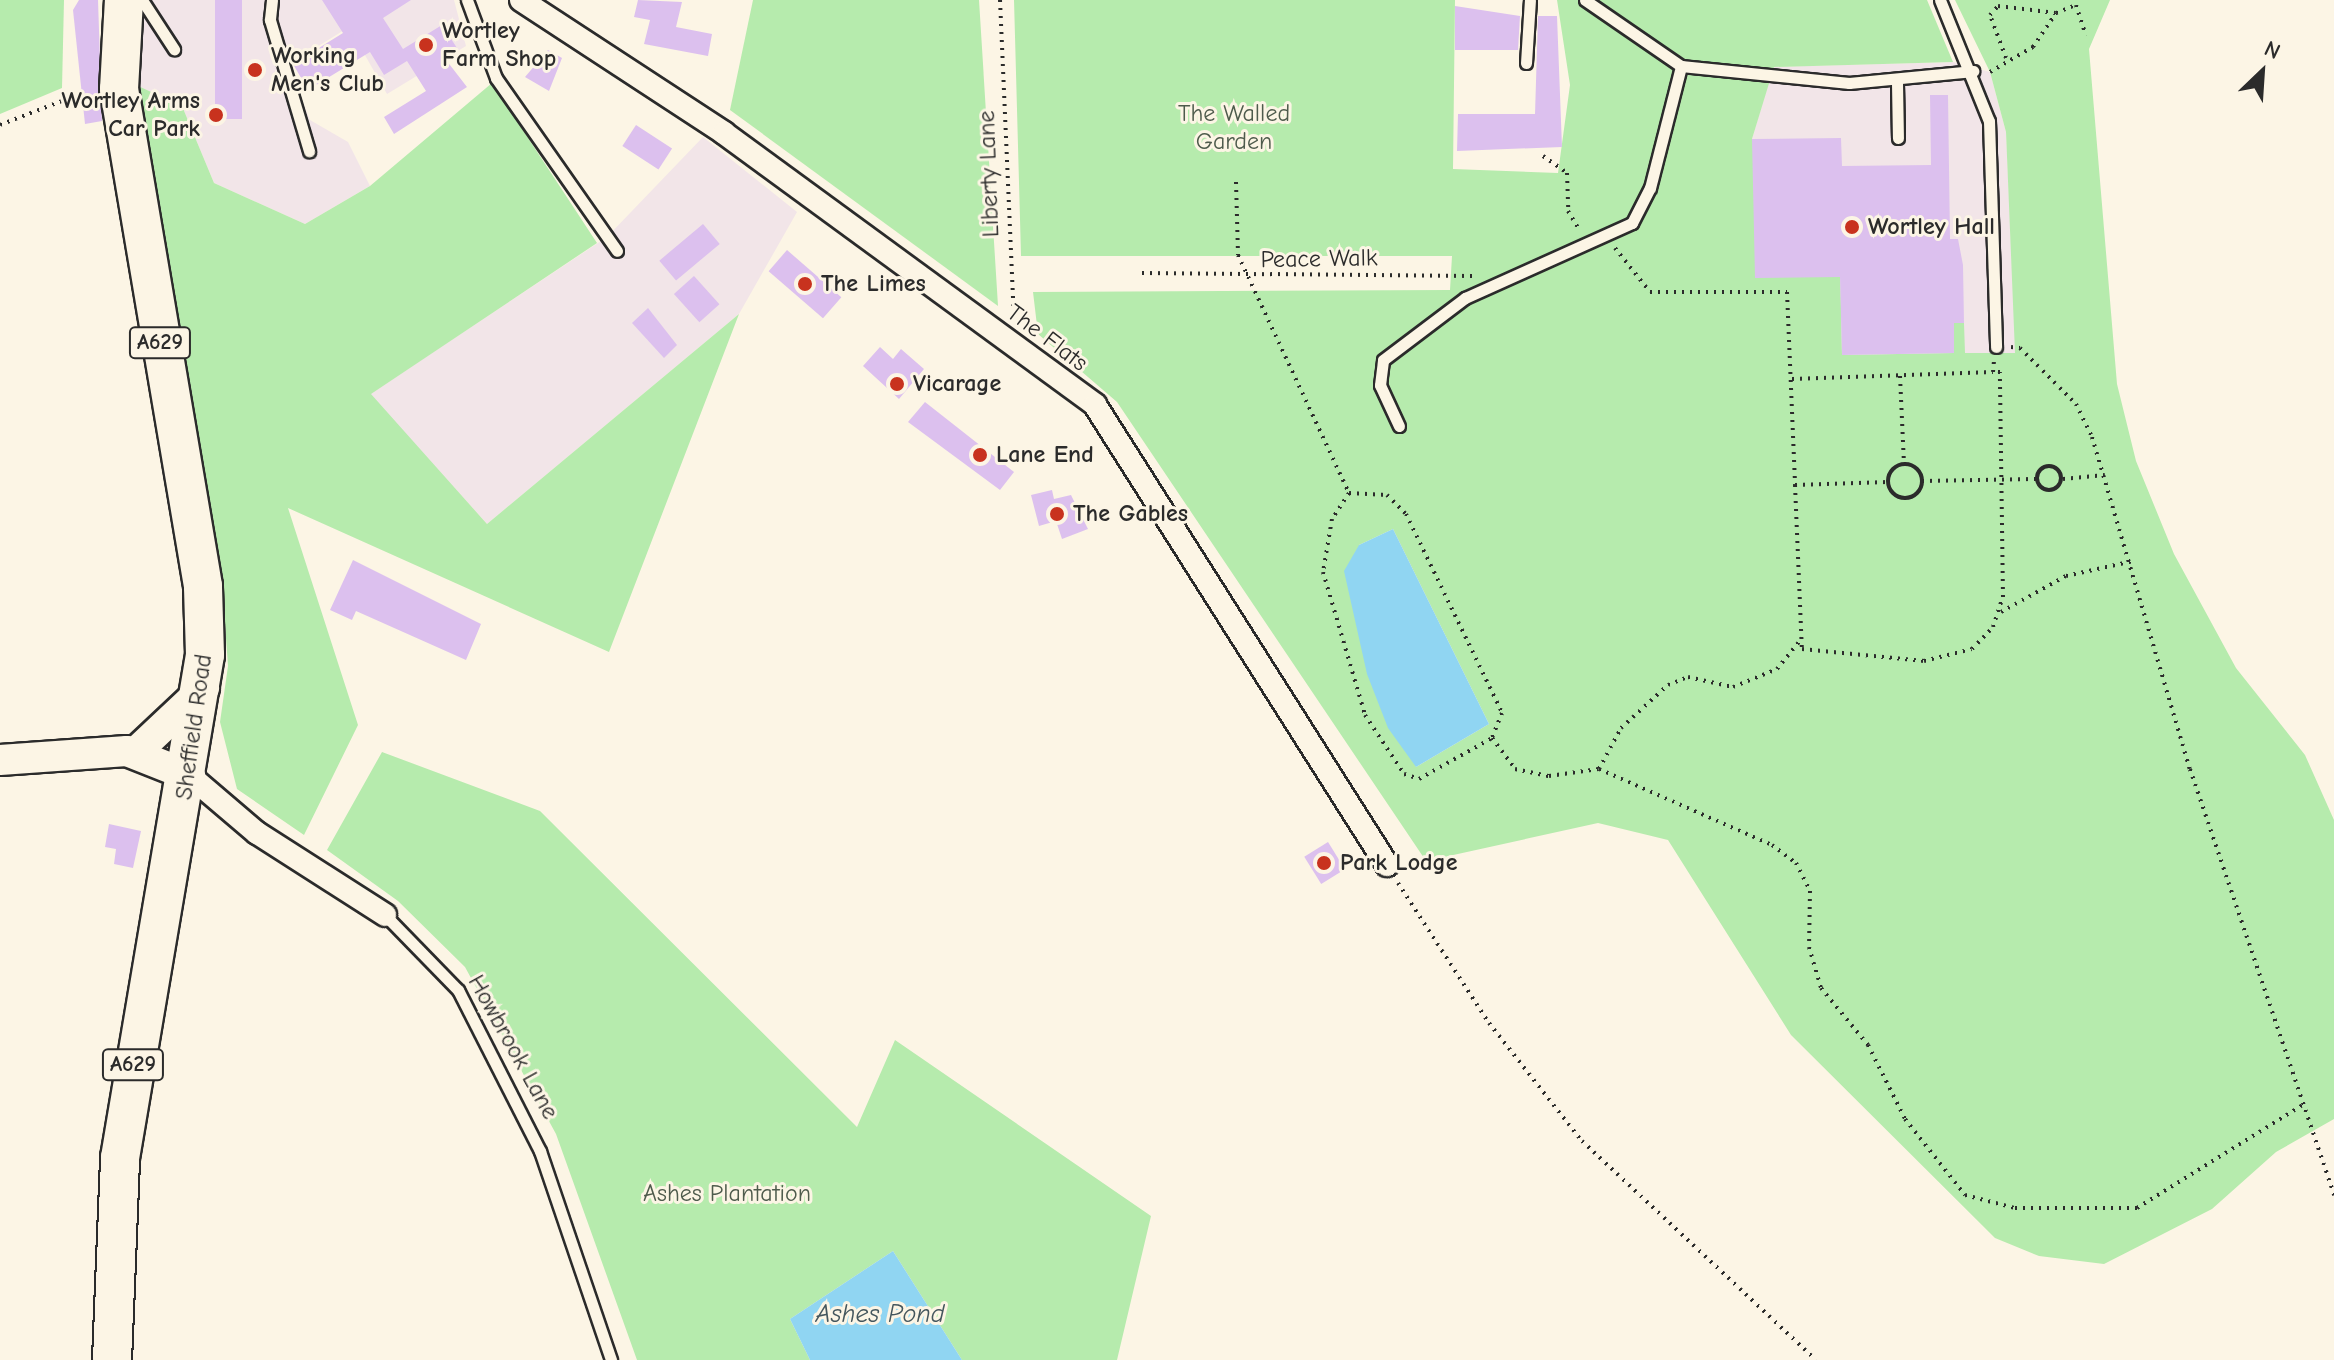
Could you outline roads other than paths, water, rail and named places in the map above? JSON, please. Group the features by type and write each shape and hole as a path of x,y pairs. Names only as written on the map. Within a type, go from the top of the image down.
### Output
{"highway":[{"name":"Sheffield Road","path":"112,1360 122,1146 141,1008 190,776 204,688 203,586 119,89 124,0"}],"street":[{"name":"The Flats","path":"521,0 724,133 1095,405 1387,865"},
{"path":"135,753 204,688"},
{"path":"0,760 135,753 190,776"},
{"name":"Howbrook Lane","path":"190,776 257,833 385,915"}],"lane":[{"path":"142,0 174,49"},
{"path":"272,0 270,20 309,151"},
{"path":"467,0 496,78 617,251"},
{"path":"1526,63 1530,0"},
{"path":"1585,0 1681,66 1897,83 1977,74"},
{"path":"1940,0 1977,74 1989,121 1996,347"},
{"path":"1399,426 1380,385 1383,360 1495,281 1585,240 1602,239 1632,223 1650,188 1681,66"},
{"path":"1897,83 1898,138"},
{"name":"Howbrook Lane","path":"385,915 458,990 540,1151 611,1360"}],"water":[{"path":"1393,529 1489,724 1416,767 1388,728 1367,674 1344,571 1359,545"},
{"name":"Ashes Pond","path":"893,1251 962,1360 810,1360 790,1319"}],"place":[{"name":"Wortley Farm Shop","path":"426,45"},
{"name":"Working Men's Club","path":"255,70"},
{"name":"Wortley Arms Car Park","path":"216,115"},
{"name":"Wortley Hall","path":"1852,227"},
{"name":"The Limes","path":"805,284"},
{"name":"Vicarage","path":"897,384"},
{"name":"Lane End","path":"980,455"},
{"name":"The Gables","path":"1057,514"},
{"name":"Park Lodge","path":"1324,863"}],"park label":[{"name":"The Walled Garden","path":"1234,128"},
{"name":"Ashes Plantation","path":"727,1194"}]}
